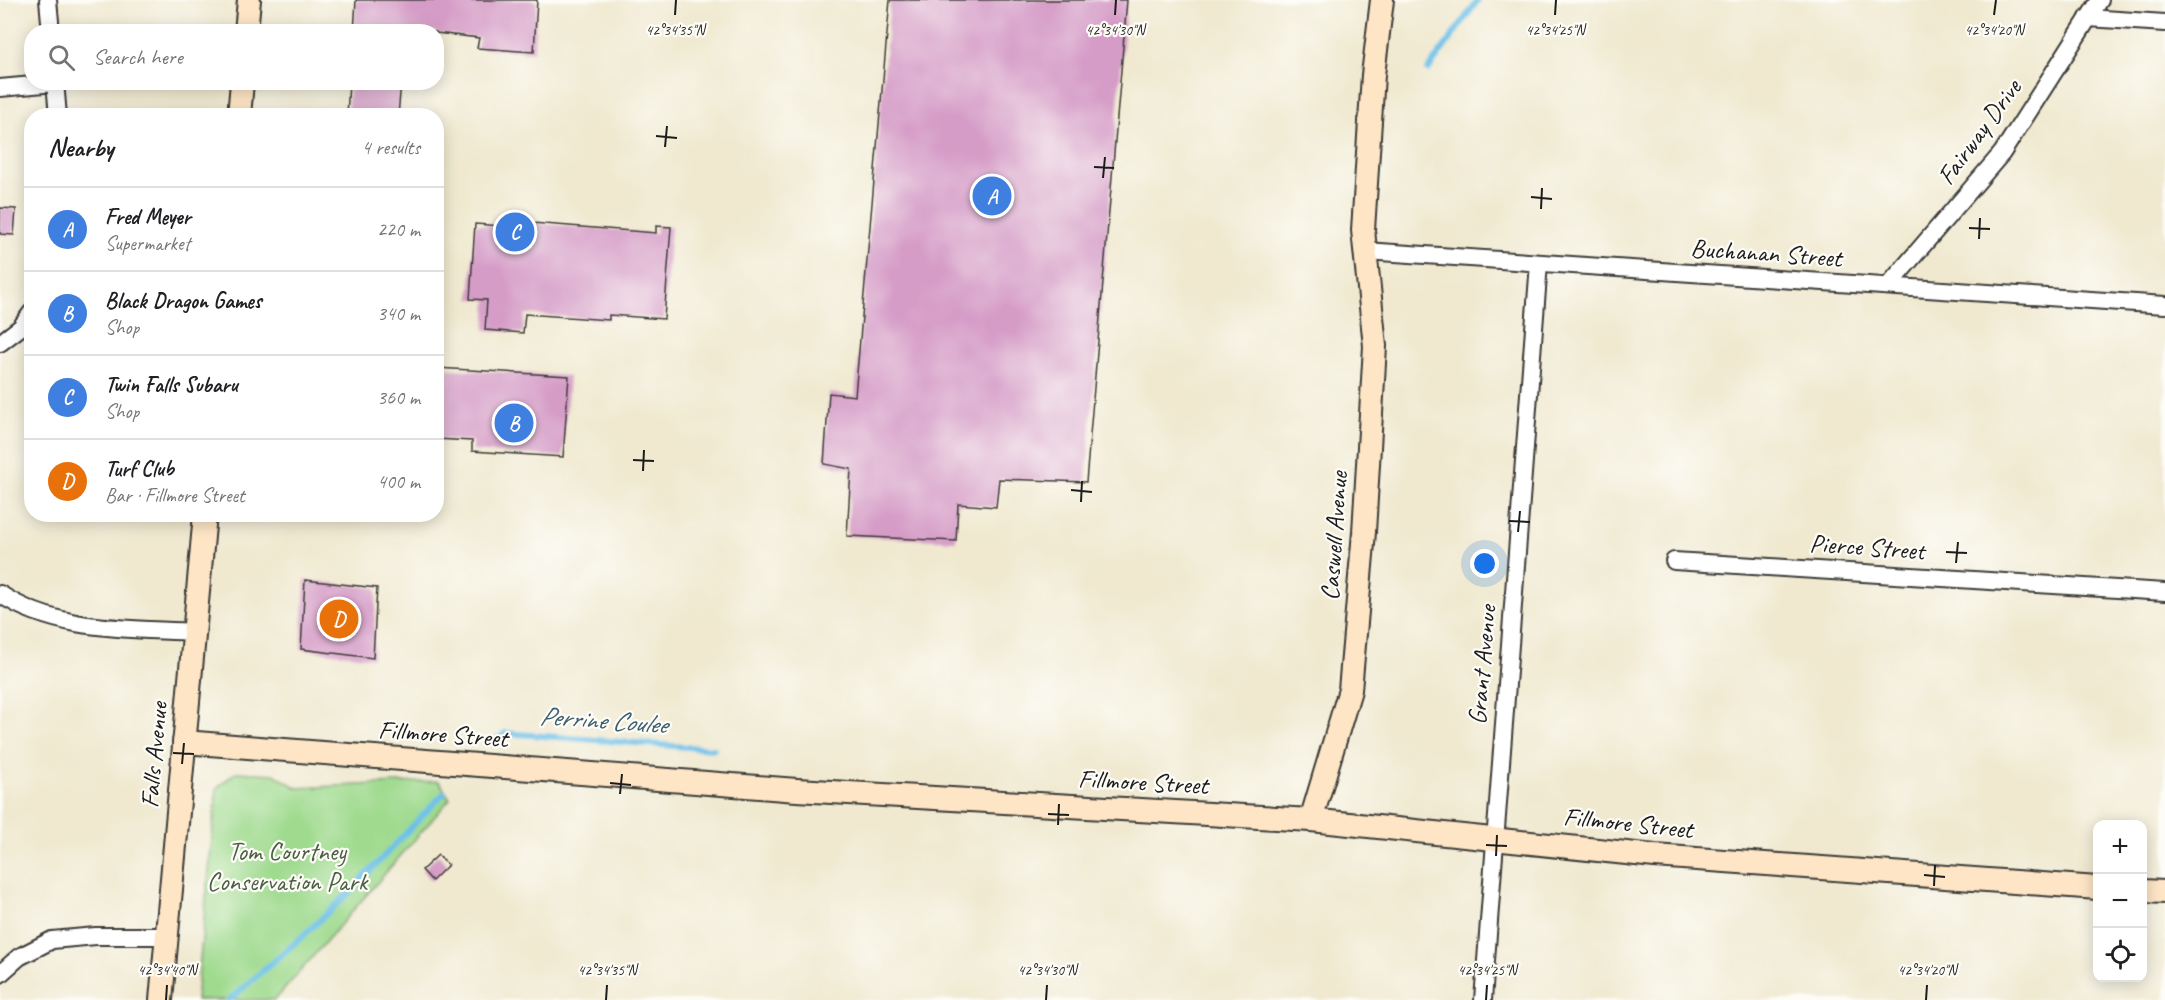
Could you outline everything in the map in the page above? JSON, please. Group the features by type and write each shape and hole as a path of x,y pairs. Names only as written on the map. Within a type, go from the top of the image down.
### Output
{"street":[{"path":"48,0 50,24"},
{"path":"247,24 249,0"},
{"name":"Caswell Avenue","path":"1311,820 1350,690 1364,525 1375,346 1363,230 1373,75 1382,0"},
{"name":"Fairway Drive","path":"1888,286 2002,153 2100,0"},
{"path":"2088,18 2165,23"},
{"path":"0,88 24,86"},
{"path":"56,90 57,108"},
{"path":"240,108 241,90"},
{"name":"Buchanan Street","path":"1365,251 2165,305"},
{"name":"Grant Avenue","path":"1483,1000 1539,263"},
{"path":"0,344 24,323"},
{"name":"Falls Avenue","path":"161,1000 204,522"},
{"name":"Pierce Street","path":"1674,561 2165,592"},
{"path":"0,594 16,605 51,618 96,626 194,632"},
{"name":"Fillmore Street","path":"184,742 797,790 1311,820 1655,856 2093,888"},
{"path":"2147,891 2165,892"},
{"path":"0,974 19,957 52,940 96,936 166,936"}],"green space":[{"name":"Tom Courtney Conservation Park","path":"236,772 274,774 297,788 439,781 450,799 275,1000 196,1000 217,788"}],"building":[{"path":"356,0 537,0 534,52 477,48 479,38 444,34 444,24 354,24"},
{"path":"890,0 1127,0 1086,482 999,479 996,507 958,504 956,541 847,536 851,469 824,464 829,393 855,396"},
{"path":"349,90 400,90 399,108 347,108"},
{"path":"0,208 16,209 14,235 0,234"},
{"path":"532,223 656,233 656,226 671,227 664,319 609,315 609,320 525,314 523,333 485,330 487,300 470,299 475,224 531,228"},
{"path":"444,368 569,376 563,457 472,451 472,441 444,439"},
{"path":"305,580 377,588 373,658 301,649"},
{"path":"438,855 448,865 432,881 422,870"}],"waterway":[{"name":"Perrine Coulee","path":"1428,70 1478,0"},
{"name":"Perrine Coulee","path":"493,743 505,733 714,749"},
{"name":"Perrine Coulee","path":"229,1000 349,893 444,793"}],"place":[{"name":"Fred Meyer","path":"992,196"},
{"name":"Twin Falls Subaru","path":"515,232"},
{"name":"Black Dragon Games","path":"514,423"},
{"name":"Turf Club","path":"339,619"}]}
